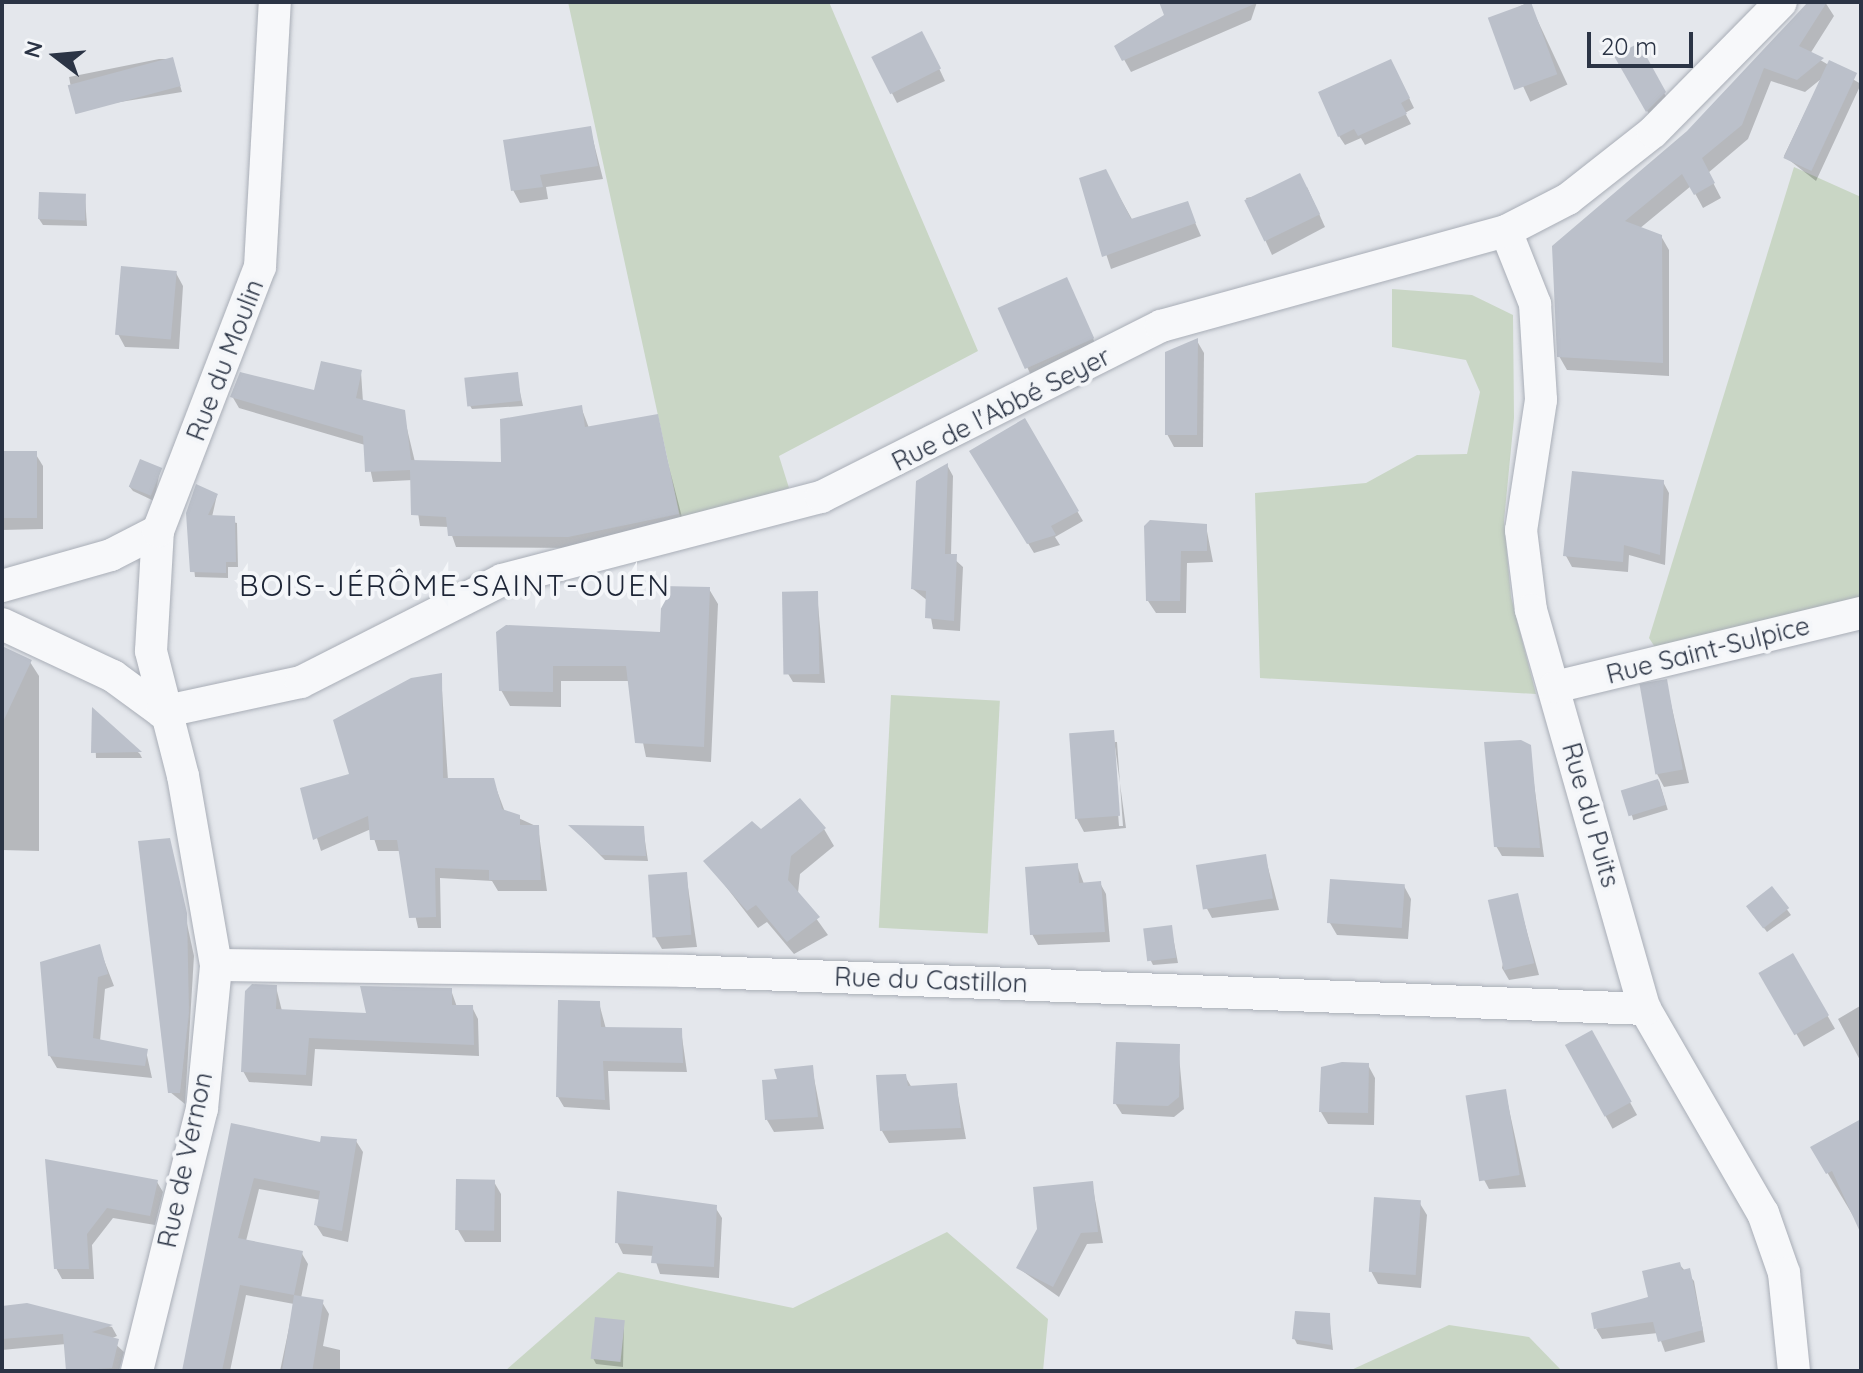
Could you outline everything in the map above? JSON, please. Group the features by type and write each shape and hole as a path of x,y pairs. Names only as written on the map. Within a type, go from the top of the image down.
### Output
{"street":[{"name":"Rue du Moulin","path":"162,712 151,651 158,531 260,267 275,2"},
{"name":"Rue de l'Abbé Seyer","path":"162,712 301,682 502,580 821,497 1161,326 1506,231 1568,199 1653,132 1781,2"},
{"name":"Rue du Puits","path":"1506,231 1535,304 1541,400 1521,530 1531,610 1645,1009 1763,1213 1784,1273 1794,1371"},
{"path":"2,586 111,555 158,531"},
{"name":"Rue Saint-Sulpice","path":"1555,687 1861,613"},
{"path":"2,624 113,676 162,712"},
{"name":"Rue de Vernon","path":"137,1371 202,1109 216,965 183,776 162,712"},
{"name":"Rue du Castillon","path":"216,965 683,971 1645,1009"}],"green space":[{"path":"568,2 829,2 978,351 779,456 789,488 681,521"},
{"path":"1794,167 1861,197 1861,613 1664,661 1649,638"},
{"path":"1392,289 1472,295 1513,315 1514,418 1504,521 1511,597 1536,694 1260,678 1255,493 1366,483 1417,455 1467,454 1480,392 1466,360 1392,347"},
{"path":"891,695 1000,701 988,933 879,928"},
{"path":"947,1232 1048,1319 1043,1371 505,1371 618,1272 793,1308"},
{"path":"1449,1325 1529,1337 1562,1371 1349,1371"}],"building":[{"path":"1159,2 1259,2 1122,61 1114,46 1164,15"},
{"path":"1531,2 1557,74 1514,90 1488,18"},
{"path":"1808,2 1827,2 1799,46 1824,58 1797,80 1764,68 1742,125 1702,158 1715,183 1694,195 1682,174 1625,221 1662,235 1663,363 1557,357 1552,246 1687,131"},
{"path":"922,31 941,68 890,94 871,57"},
{"path":"1639,43 1666,92 1646,112 1614,56"},
{"path":"173,57 181,86 75,114 68,85"},
{"path":"1391,59 1410,98 1401,103 1407,114 1358,136 1354,129 1338,137 1318,92"},
{"path":"1829,60 1857,73 1811,171 1783,158"},
{"path":"591,126 598,166 540,175 543,187 511,191 503,140"},
{"path":"1106,169 1131,219 1188,201 1196,223 1102,257 1079,178"},
{"path":"1300,173 1320,214 1264,242 1244,200"},
{"path":"39,192 86,194 85,221 38,219"},
{"path":"121,266 177,271 171,340 115,335"},
{"path":"1067,277 1094,338 1025,369 998,308"},
{"path":"1198,338 1197,435 1165,435 1165,352"},
{"path":"321,361 362,370 356,398 405,410 411,460 501,462 500,419 582,405 585,427 658,414 679,514 568,537 448,536 446,517 411,515 410,470 365,472 363,436 230,397 240,372 314,390"},
{"path":"518,372 521,401 467,406 464,378"},
{"path":"1025,418 1079,511 1051,526 1056,535 1027,544 969,451"},
{"path":"2,451 37,451 37,518 2,518"},
{"path":"140,459 162,468 151,496 129,487"},
{"path":"948,463 945,554 957,554 954,621 925,618 926,591 911,589 916,481"},
{"path":"1572,471 1664,480 1660,555 1624,545 1623,562 1563,556"},
{"path":"196,484 218,494 208,515 235,516 236,562 226,562 226,573 190,572 186,513"},
{"path":"1150,520 1207,524 1207,551 1181,551 1180,601 1146,601 1144,526"},
{"path":"662,586 710,587 704,747 635,743 626,666 553,666 553,692 499,691 496,632 506,625 660,632"},
{"path":"818,591 819,674 783,675 782,592"},
{"path":"2,646 32,660 2,724"},
{"path":"442,673 443,778 494,778 502,809 520,815 520,825 539,825 541,880 489,880 489,870 435,868 436,917 409,918 397,840 370,840 368,816 313,840 300,788 349,774 333,720 411,678"},
{"path":"1667,679 1683,770 1655,774 1639,684"},
{"path":"92,707 142,752 91,753"},
{"path":"1114,730 1120,816 1075,819 1069,733"},
{"path":"1521,740 1531,745 1540,848 1494,847 1484,742"},
{"path":"1658,779 1666,805 1629,816 1621,790"},
{"path":"800,798 826,828 791,856 788,880 820,917 787,942 756,905 747,911 703,861 752,821 761,829"},
{"path":"568,825 644,826 646,856 601,855"},
{"path":"170,838 187,913 189,1013 180,1093 168,1093 138,841"},
{"path":"1266,854 1273,898 1203,910 1196,865"},
{"path":"1078,863 1079,883 1101,881 1105,932 1030,935 1025,867"},
{"path":"687,872 691,935 652,938 648,875"},
{"path":"1330,879 1405,884 1402,928 1327,923"},
{"path":"1772,886 1789,908 1763,928 1746,906"},
{"path":"1518,893 1534,963 1504,970 1488,900"},
{"path":"1172,925 1176,958 1147,961 1143,929"},
{"path":"100,944 108,974 98,977 93,1038 148,1049 145,1066 48,1056 40,962"},
{"path":"1793,953 1829,1015 1794,1035 1758,973"},
{"path":"252,984 277,985 276,1009 366,1013 360,986 452,988 452,1005 473,1005 474,1045 309,1038 306,1075 241,1072 245,991"},
{"path":"558,1000 600,1001 601,1027 682,1028 683,1063 603,1061 605,1100 556,1097"},
{"path":"1592,1030 1632,1102 1605,1117 1565,1045"},
{"path":"1116,1042 1180,1044 1179,1097 1168,1106 1113,1104"},
{"path":"1342,1062 1369,1063 1368,1113 1319,1112 1321,1067"},
{"path":"813,1065 818,1117 765,1120 762,1080 777,1079 774,1069"},
{"path":"906,1074 908,1086 957,1083 961,1128 880,1131 876,1075"},
{"path":"1506,1089 1520,1175 1479,1181 1466,1095"},
{"path":"1861,1119 1861,1234 1832,1171 1826,1174 1810,1147"},
{"path":"231,1123 320,1142 321,1136 357,1139 342,1231 314,1225 320,1191 254,1178 238,1238 303,1251 294,1295 240,1285 222,1371 182,1371"},
{"path":"45,1159 158,1180 150,1216 107,1208 87,1234 89,1269 54,1269"},
{"path":"456,1179 495,1180 494,1231 455,1230"},
{"path":"1093,1181 1098,1232 1081,1233 1053,1287 1016,1268 1037,1229 1033,1187"},
{"path":"617,1191 717,1205 714,1267 651,1263 653,1246 615,1243"},
{"path":"1374,1197 1421,1200 1416,1275 1369,1272"},
{"path":"1680,1262 1682,1270 1690,1268 1703,1330 1658,1342 1653,1322 1594,1329 1591,1313 1648,1297 1642,1271"},
{"path":"294,1295 324,1300 312,1371 282,1371"},
{"path":"27,1303 113,1325 92,1332 119,1339 112,1368 66,1371 63,1334 2,1339 2,1306"},
{"path":"1295,1311 1330,1313 1331,1345 1292,1339"},
{"path":"595,1317 625,1320 620,1362 591,1359"}],"district":[{"name":"BOIS-JÉRÔME-SAINT-OUEN","path":"455,585"}]}
